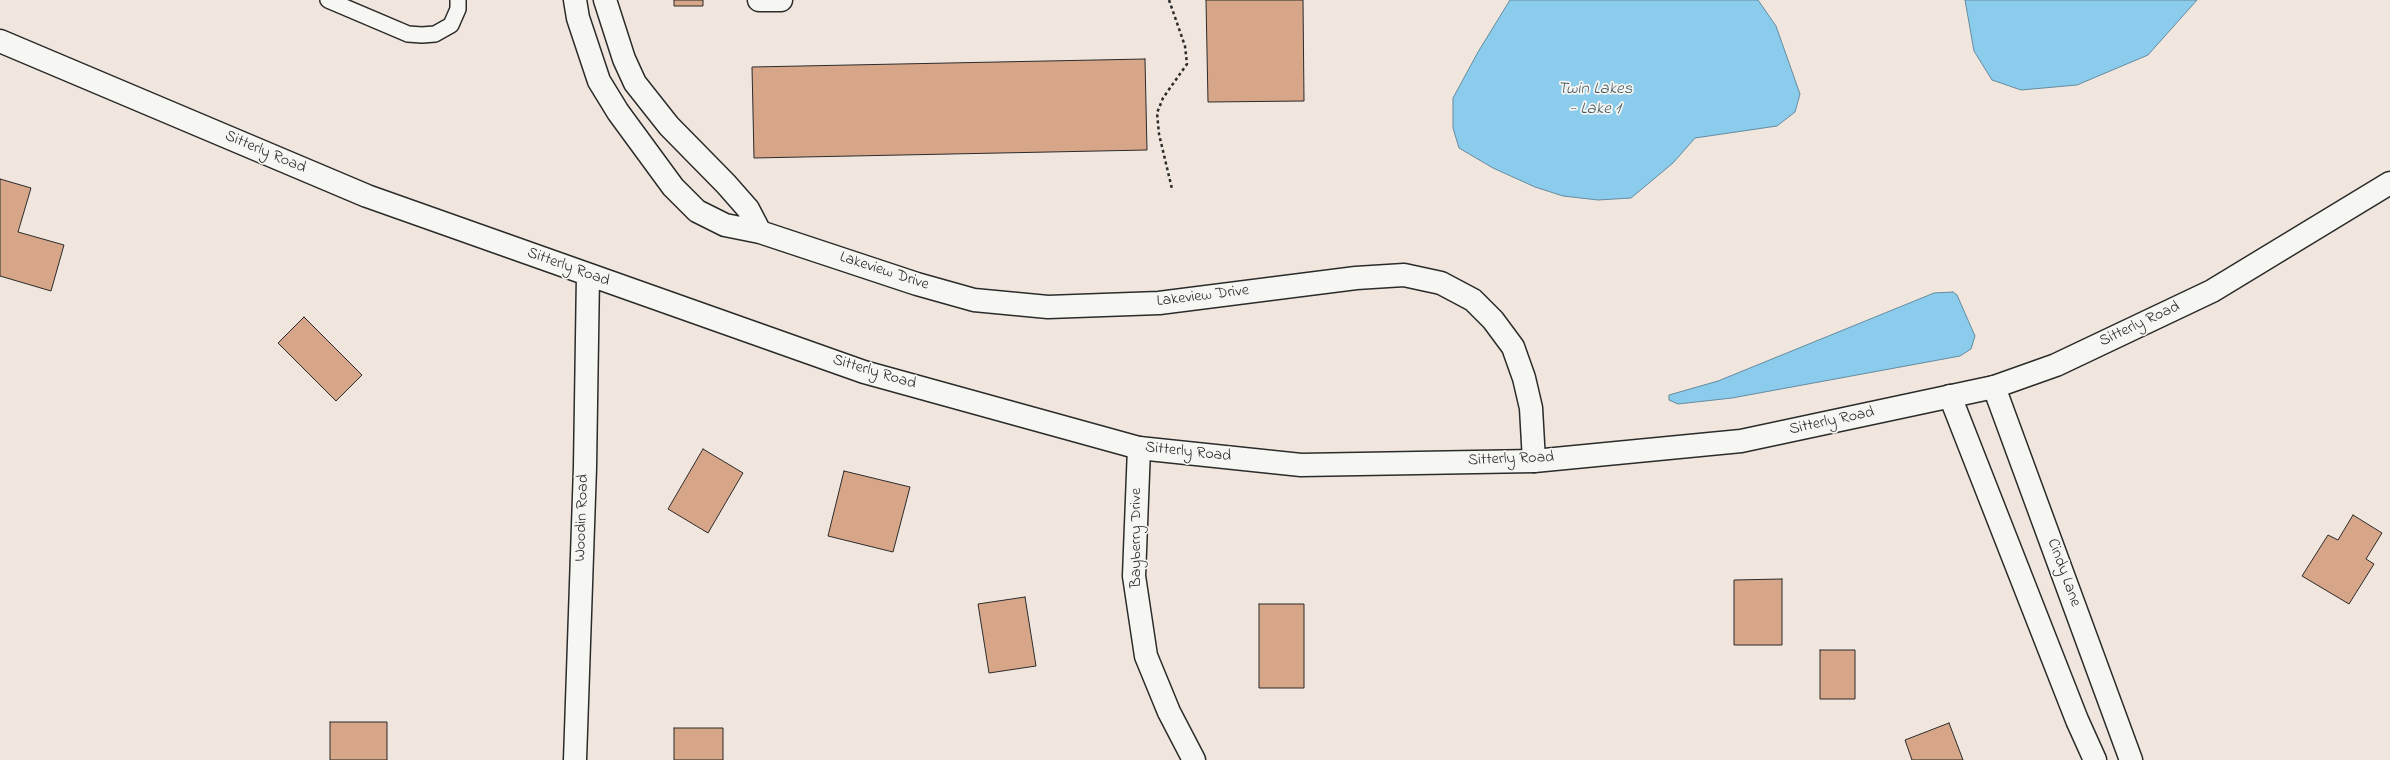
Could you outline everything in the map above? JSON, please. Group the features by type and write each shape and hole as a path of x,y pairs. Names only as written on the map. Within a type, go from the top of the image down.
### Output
{"street":[{"name":"Lakeview Drive","path":"575,0 578,18 599,81 618,112 673,187 697,211 725,225 760,232 917,284 974,300 1048,307 1159,303 1356,278 1404,275 1441,283 1473,300 1493,320 1513,348 1524,378 1530,408 1534,461"},
{"path":"605,0 624,59 635,82 669,126 726,184 748,209 760,232"},
{"path":"759,0 781,0"},
{"name":"Sitterly Road","path":"0,41 367,196 864,372 1138,448 1301,465 1534,461 1740,441 1994,387 2056,365 2212,291 2390,184"},
{"name":"Woodin Road","path":"575,760 585,467 588,275"},
{"name":"Cindy Lane","path":"1994,387 2131,760"},
{"path":"1950,396 2077,720 2095,760"},
{"name":"Bayberry Drive","path":"1138,448 1134,576 1146,656 1169,712 1194,760"}],"lane":[{"path":"328,0 362,7 408,34 422,35 435,34 451,24 458,9 458,0"}],"path":[{"path":"1169,0 1185,46 1187,64 1163,98 1157,113 1159,134 1172,189"}],"water":[{"name":"Twin Lakes - Lake 1","path":"1510,0 1758,0 1776,26 1800,94 1795,112 1777,126 1695,138 1673,163 1631,198 1598,200 1563,196 1535,187 1493,168 1459,148 1453,128 1453,98 1478,52"},
{"path":"1965,0 2197,0 2148,55 2077,85 2021,90 1992,80 1974,51"},
{"path":"1953,292 1957,295 1975,336 1971,349 1960,356 1732,398 1678,404 1669,400 1669,395 1718,381 1934,293"}],"building":[{"path":"674,0 703,0 703,6 674,6"},
{"path":"1206,0 1303,0 1304,101 1208,102"},
{"path":"1145,59 1147,150 754,158 752,67"},
{"path":"0,179 31,188 18,232 64,245 51,291 0,276"},
{"path":"304,317 362,375 336,401 278,343"},
{"path":"703,449 743,473 708,533 668,509"},
{"path":"844,471 910,487 893,552 828,536"},
{"path":"2353,515 2382,533 2366,559 2374,564 2349,604 2302,576 2328,535 2338,540"},
{"path":"1782,579 1782,645 1734,645 1734,580"},
{"path":"1025,597 1036,666 989,673 978,604"},
{"path":"1259,604 1304,604 1304,688 1259,688"},
{"path":"1820,650 1855,650 1855,699 1820,699"},
{"path":"330,722 387,722 387,760 330,760"},
{"path":"1949,723 1963,760 1912,760 1905,740"},
{"path":"674,728 723,728 723,760 674,760"}]}
